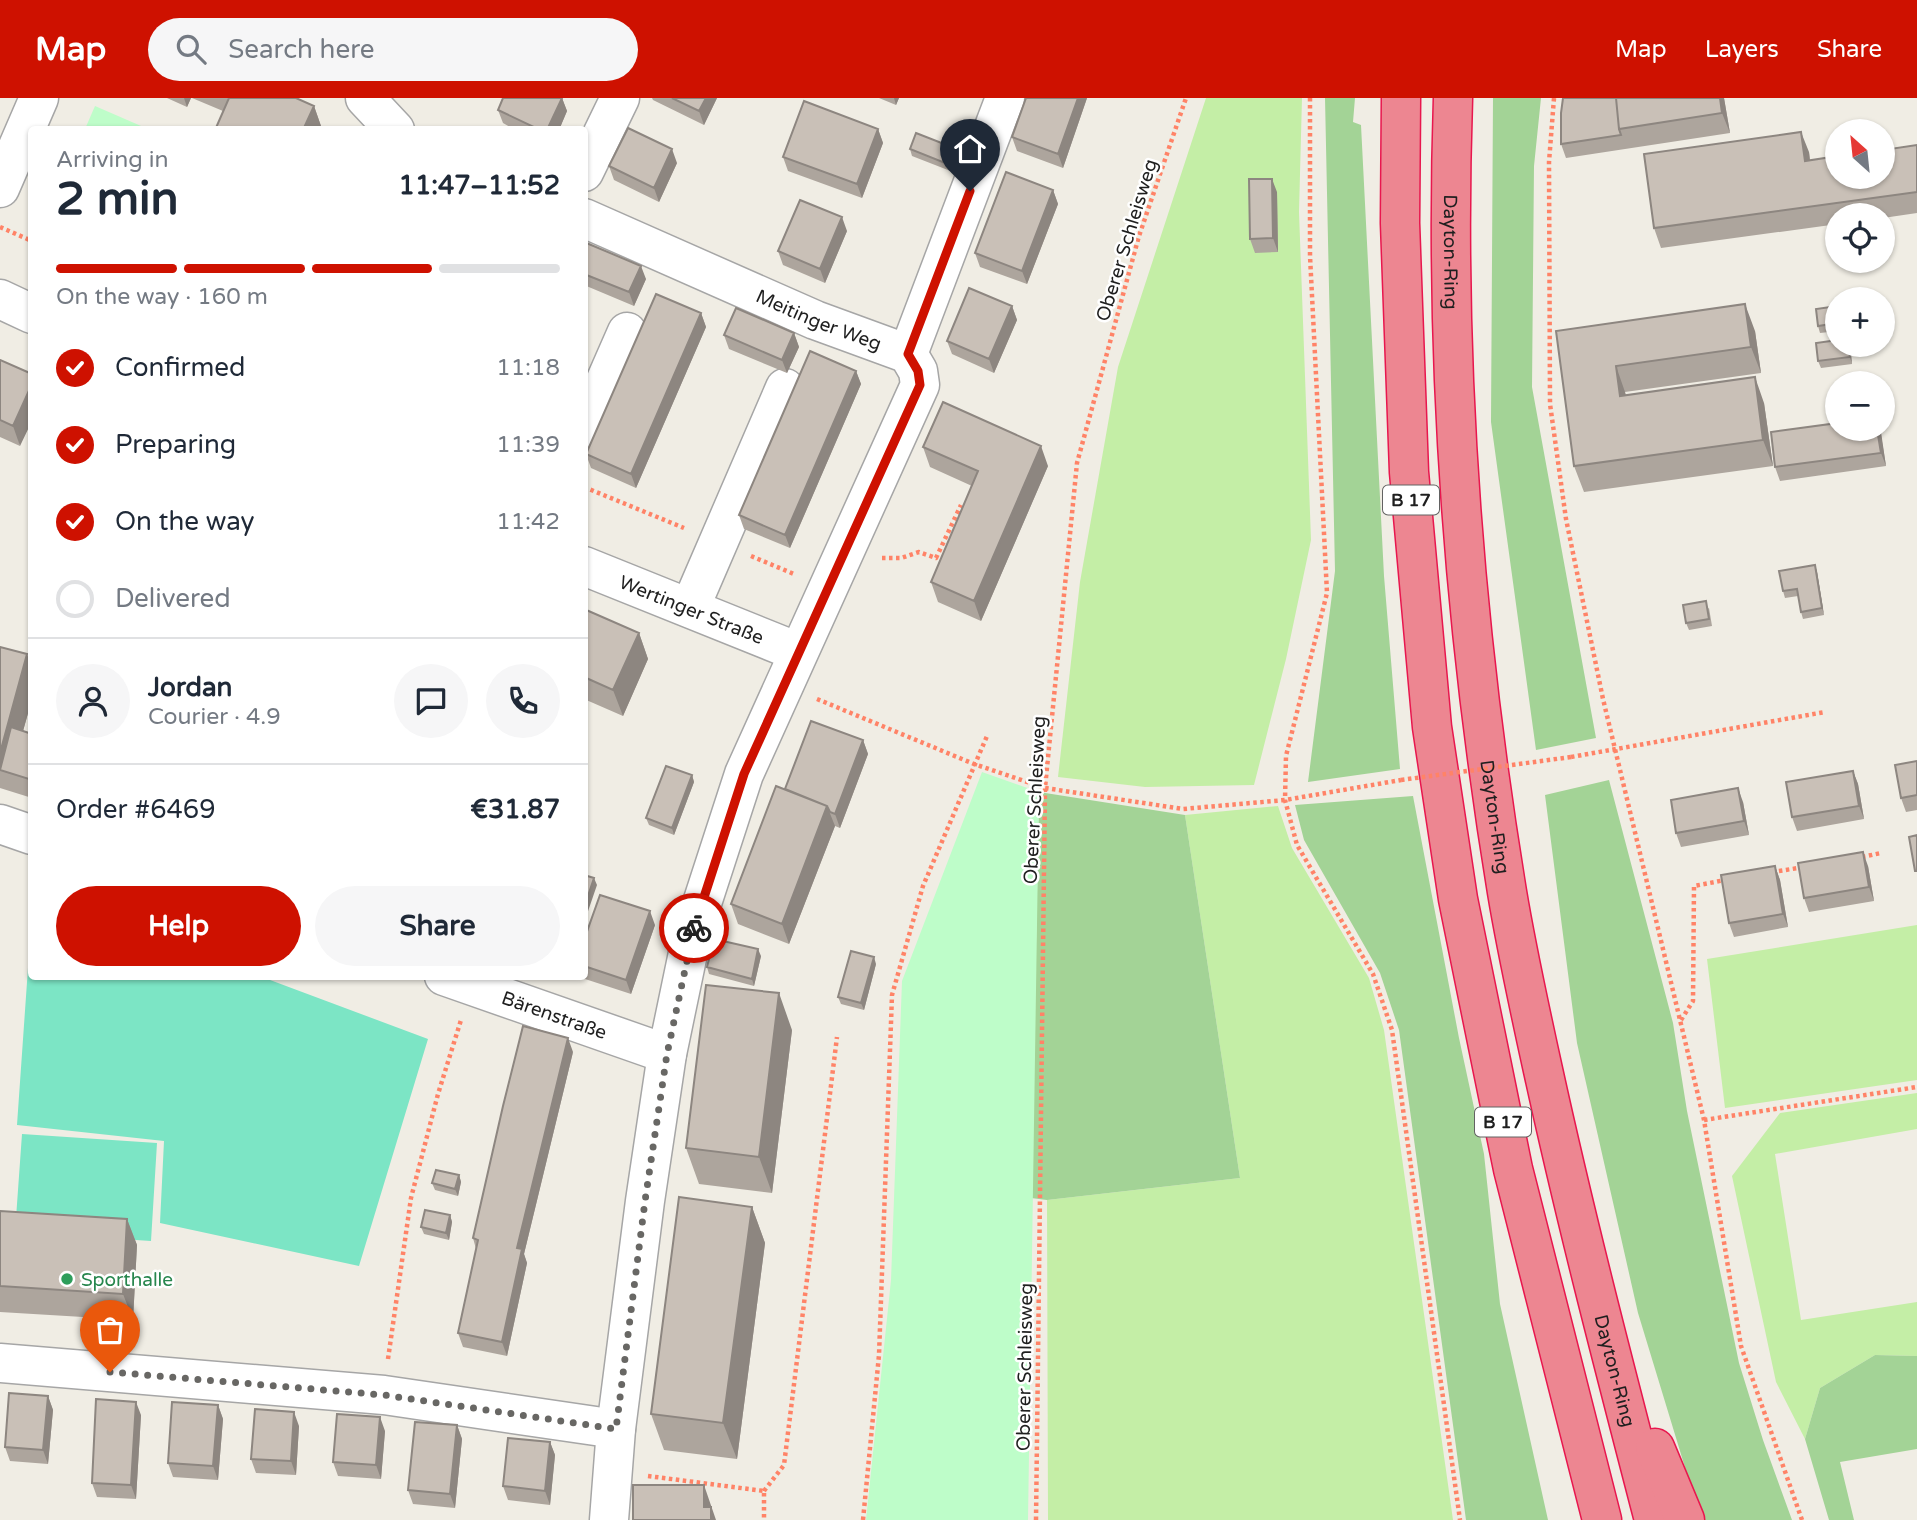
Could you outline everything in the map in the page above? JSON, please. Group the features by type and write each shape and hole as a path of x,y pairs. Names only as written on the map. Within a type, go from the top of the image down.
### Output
{"highway":[{"name":"B 17","path":"1401,98 1400,223 1409,472 1432,727 1458,899 1513,1169 1602,1520"},
{"name":"Dayton-Ring","path":"1454,98 1451,224 1453,347 1469,591 1483,721 1510,907 1561,1153 1654,1520"},
{"path":"1602,1320 1685,1520"},
{"path":"1556,1343 1578,1520"}],"street":[{"path":"0,188 39,98"},
{"path":"365,98 392,126"},
{"path":"588,164 620,98"},
{"path":"908,354 1005,98"},
{"name":"Meitinger Weg","path":"588,220 815,320 908,354 918,371 920,385 744,774 696,922 667,1054 645,1201 616,1429 609,1520"},
{"path":"0,299 28,312"},
{"path":"588,421 627,332"},
{"path":"690,608 785,388"},
{"name":"Wertinger Straße","path":"588,568 798,652"},
{"path":"0,824 28,834"},
{"name":"Bärenstraße","path":"458,981 667,1054"},
{"path":"0,1363 384,1395 616,1429"}],"path":[{"name":"Oberer Schleisweg","path":"1036,1520 1045,788 1077,463 1139,236 1186,98"},
{"path":"1310,98 1310,257 1327,593 1286,756 1284,800 1297,845 1373,974 1392,1030 1460,1520"},
{"path":"1554,98 1549,162 1550,404 1566,519 1600,686 1704,1120 1741,1346 1802,1520"},
{"path":"0,227 28,239"},
{"path":"847,544 881,558 901,558 919,552 936,558 961,505"},
{"path":"783,686 974,764 1045,788 1183,809 1284,800 1401,780 1616,751 1825,712"},
{"path":"863,1520 879,1355 892,995 923,886 987,736"},
{"path":"1855,858 1881,853"},
{"path":"1761,874 1814,865"},
{"path":"1681,1021 1693,1001 1694,886 1734,879"},
{"path":"384,1395 411,1198 438,1094 458,981"},
{"path":"764,1520 764,1491 784,1465 837,1037"},
{"path":"1704,1120 1917,1087"},
{"path":"613,1472 764,1491"}],"green space":[{"path":"1206,98 1302,98 1299,212 1311,540 1286,659 1254,785 1145,787 1058,777 1080,582 1118,367"},
{"path":"1325,98 1355,98 1353,122 1361,125 1384,576 1400,769 1308,782 1335,571"},
{"path":"1493,98 1541,98 1534,166 1532,387 1596,738 1536,750 1491,422"},
{"path":"95,106 141,126 86,126"},
{"path":"982,772 1039,792 1028,1520 866,1520 891,1280 902,981"},
{"path":"1609,780 1673,1023 1687,1111 1739,1363 1792,1520 1701,1520 1638,1313 1577,1043 1545,795"},
{"path":"1039,792 1185,815 1240,1178 1047,1200 1031,1198"},
{"path":"1413,796 1484,1154 1500,1304 1548,1520 1466,1520 1399,1030 1380,973 1304,840 1295,805"},
{"path":"1278,806 1292,848 1369,978 1384,1030 1453,1520 1048,1520 1047,1200 1240,1178 1185,815"},
{"path":"1917,925 1917,1080 1725,1108 1707,959"},
{"path":"28,968 28,980 270,980 428,1039 359,1266 160,1223 164,1141 17,1125"},
{"path":"1917,1093 1917,1129 1775,1154 1801,1320 1917,1302 1917,1356 1875,1355 1820,1388 1805,1439 1776,1382 1732,1176 1780,1113"},
{"path":"22,1134 157,1143 151,1241 15,1232"},
{"path":"1875,1355 1917,1356 1917,1449 1840,1462 1854,1520 1829,1520 1805,1439 1820,1388"}],"building":[{"path":"229,98 296,98 314,106 305,126 217,126"},
{"path":"503,98 562,98 549,126 532,126 498,110"},
{"path":"672,98 706,98 699,111"},
{"path":"1026,98 1078,98 1058,154 1012,137"},
{"path":"1563,98 1616,98 1621,135 1561,144"},
{"path":"1616,98 1720,98 1722,113 1619,129"},
{"path":"804,101 878,129 857,184 783,157"},
{"path":"628,128 672,149 654,188 609,166"},
{"path":"1801,132 1805,161 1825,158 1825,189 1895,189 1895,148 1917,145 1917,192 1654,228 1644,154"},
{"path":"916,133 957,149 950,165 910,149"},
{"path":"1006,172 1053,190 1022,271 975,253"},
{"path":"1249,179 1272,179 1273,238 1250,239"},
{"path":"800,200 842,217 820,269 778,251"},
{"path":"588,244 641,266 629,292 588,276"},
{"path":"969,288 1012,306 989,359 947,341"},
{"path":"656,294 701,313 631,474 588,455 588,449"},
{"path":"1745,304 1751,347 1616,366 1620,396 1755,377 1763,440 1574,466 1556,331"},
{"path":"736,308 794,333 782,360 724,335"},
{"path":"1825,308 1825,325 1818,326 1816,309"},
{"path":"1825,342 1825,357 1850,357 1818,361 1816,343"},
{"path":"810,351 856,371 785,535 739,515"},
{"path":"0,360 28,372 28,393 13,426 0,420"},
{"path":"943,402 1041,446 974,601 931,582 978,471 923,447"},
{"path":"1825,425 1825,441 1879,441 1881,453 1775,467 1771,432"},
{"path":"1815,565 1822,608 1801,612 1797,589 1783,591 1779,571"},
{"path":"1706,601 1709,619 1686,623 1683,605"},
{"path":"588,611 639,633 613,690 588,679"},
{"path":"0,647 27,654 0,753"},
{"path":"811,721 863,740 835,814 830,812 827,806 785,789"},
{"path":"11,727 28,733 28,779 0,770"},
{"path":"1917,761 1917,795 1901,798 1895,765"},
{"path":"666,766 692,775 672,828 646,818"},
{"path":"1853,771 1859,806 1792,817 1786,782"},
{"path":"776,786 827,806 782,924 731,904"},
{"path":"1738,788 1744,821 1676,833 1671,800"},
{"path":"1917,835 1917,871 1915,871 1909,837"},
{"path":"1863,852 1869,887 1804,898 1798,863"},
{"path":"1775,866 1783,914 1729,923 1721,875"},
{"path":"588,876 594,878 588,896"},
{"path":"600,895 650,911 626,980 588,967 588,929"},
{"path":"714,939 758,949 752,979 707,967"},
{"path":"851,951 874,957 861,1003 838,997"},
{"path":"706,985 779,993 759,1157 686,1148"},
{"path":"523,1026 568,1038 517,1248 522,1249 502,1342 458,1333 478,1240 473,1238"},
{"path":"436,1170 459,1175 455,1189 432,1183"},
{"path":"679,1197 752,1207 723,1423 651,1414"},
{"path":"425,1210 450,1215 446,1233 421,1227"},
{"name":"Sporthalle","path":"0,1211 127,1219 123,1294 0,1286"},
{"path":"9,1393 48,1396 43,1450 5,1447"},
{"path":"96,1399 136,1402 131,1485 92,1483"},
{"path":"172,1402 218,1405 213,1466 168,1463"},
{"path":"255,1409 294,1412 291,1461 251,1459"},
{"path":"337,1414 380,1417 376,1465 333,1462"},
{"path":"415,1422 457,1425 450,1494 408,1490"},
{"path":"508,1438 550,1442 545,1491 503,1486"},
{"path":"633,1485 704,1485 704,1507 711,1507 711,1520 633,1520"}],"way so far":[{"path":"110,1372 384,1395 616,1429 667,1054 694,928"}],"place":[{"name":"Sporthalle","path":"67,1279"}],"route":[{"path":"694,928 744,774 920,385 918,371 908,354 970,191"}]}
